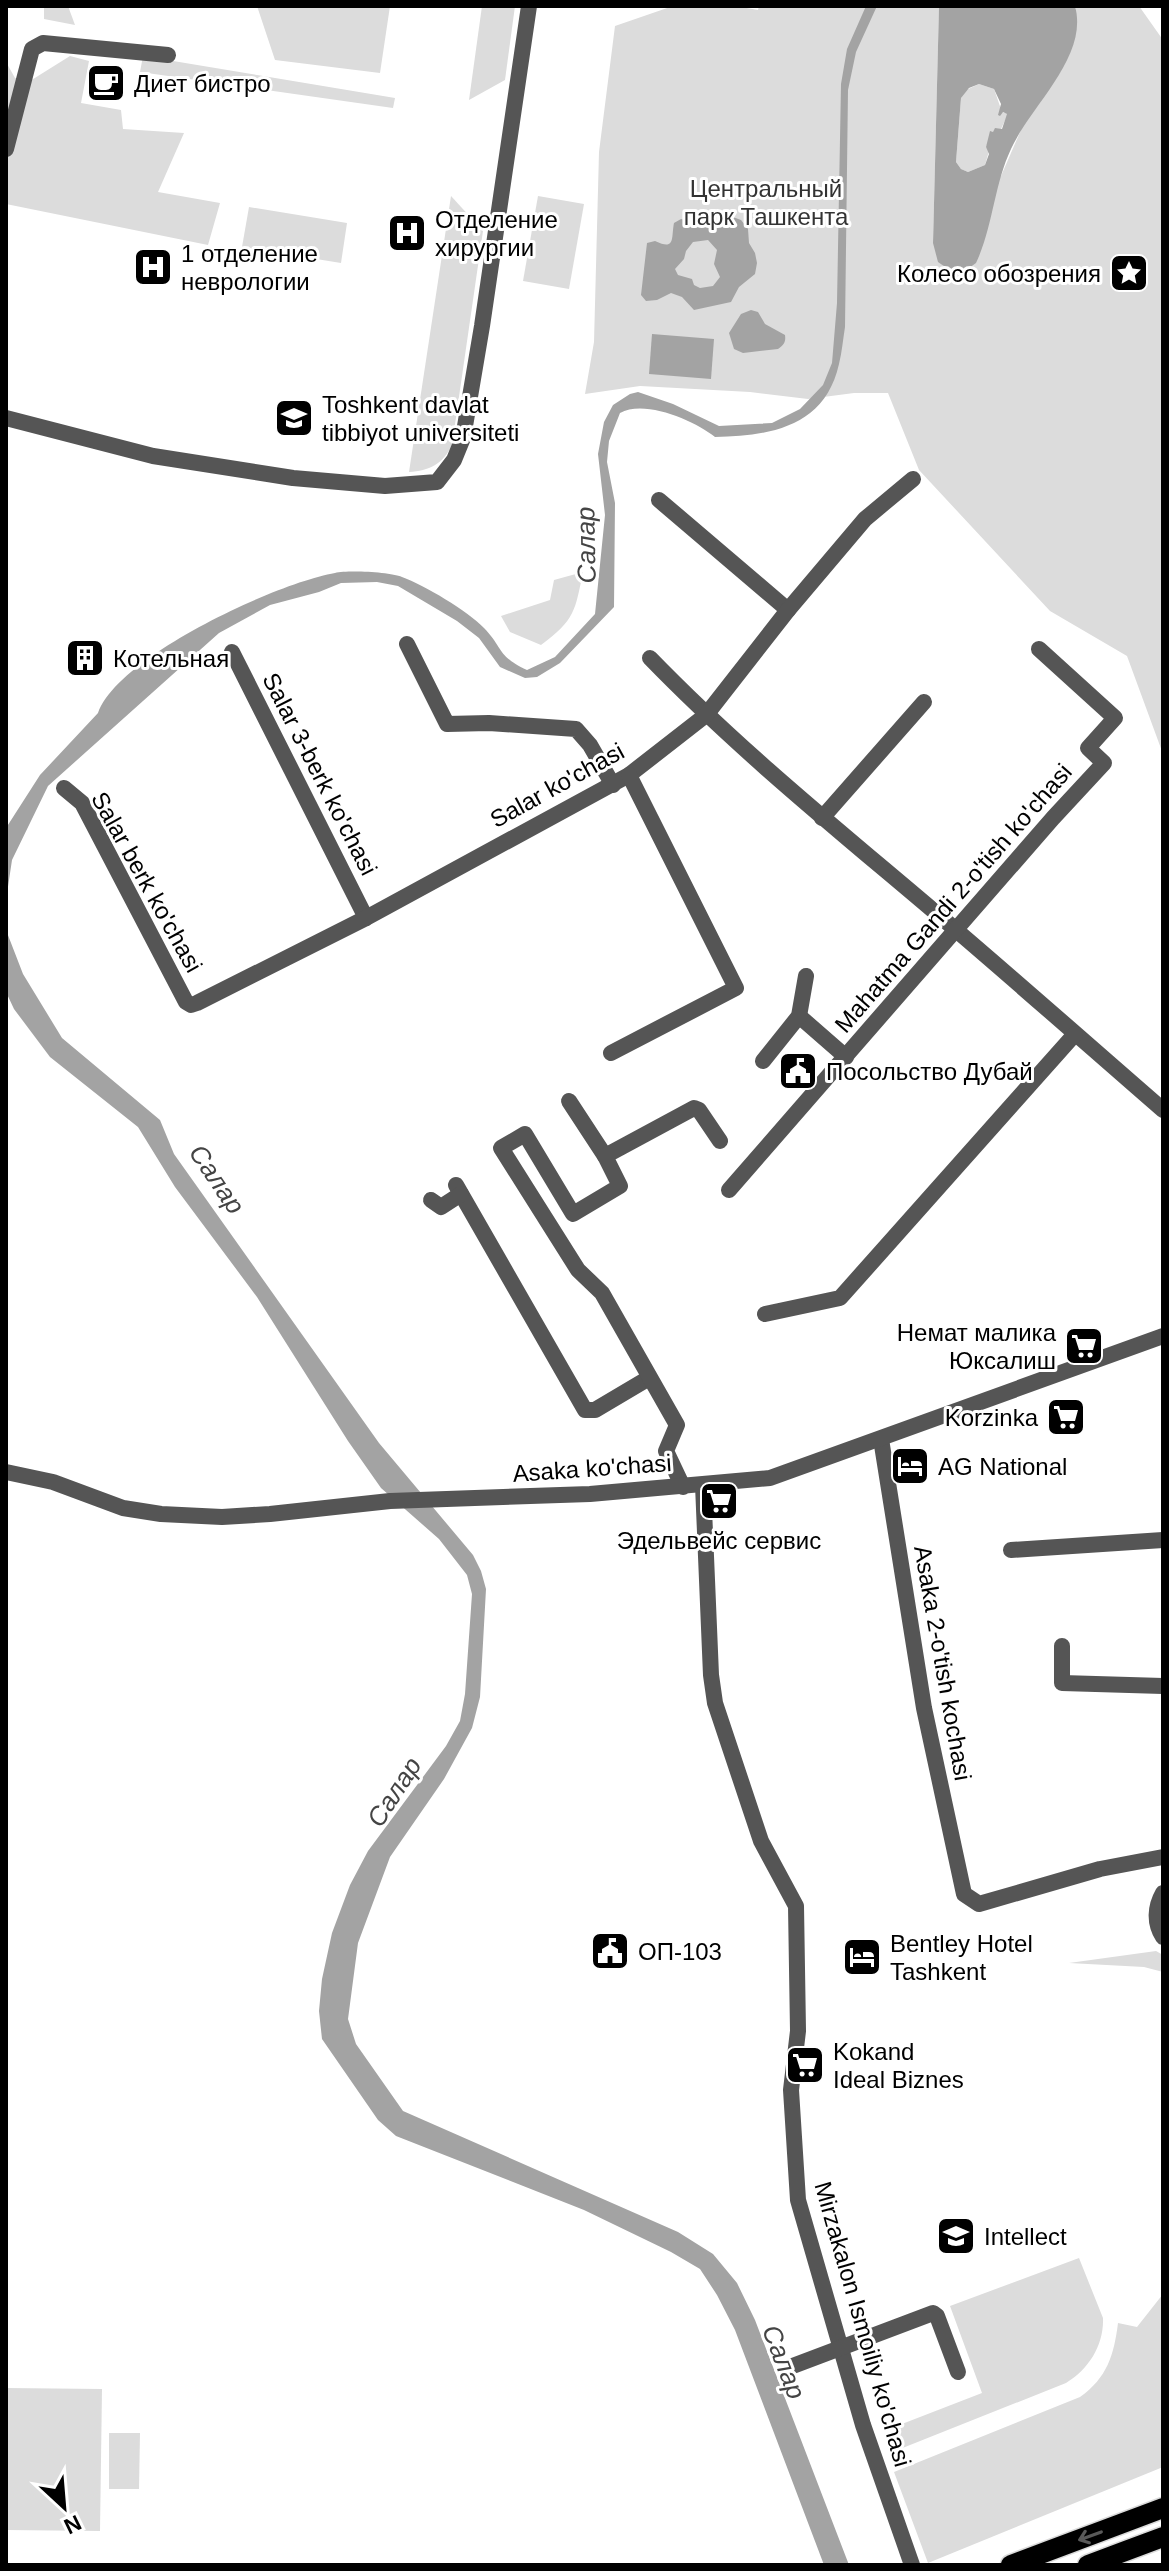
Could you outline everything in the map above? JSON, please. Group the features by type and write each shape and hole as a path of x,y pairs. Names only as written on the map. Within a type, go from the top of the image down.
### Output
{"main road":[{"path":"1011,2565 1163,2508"},
{"path":"1088,2565 1160,2539"}],"street":[{"path":"6,418 153,456 293,478 385,486 437,482 454,460 463,438 529,6"},
{"path":"6,149 32,49 36,45 91,46 168,55"},
{"name":"Salar ko'chasi","path":"186,1002 191,1005 197,1003 366,918 629,775 706,715 788,610 865,519 913,479"},
{"path":"659,500 788,610"},
{"path":"407,644 447,724 489,723 576,729 590,745 613,785"},
{"name":"Mahatma Gandi 2-o'tish ko'chasi","path":"729,1190 1104,763 1088,748 1115,718 1039,649"},
{"name":"Salar 3-berk ko'chasi","path":"232,652 366,918"},
{"path":"650,658 706,715 822,818 1163,1110"},
{"path":"822,818 924,702"},
{"path":"611,1053 736,988 629,775"},
{"name":"Salar berk ko'chasi","path":"64,788 82,803 186,1002"},
{"path":"763,1061 799,1016 806,976"},
{"path":"799,1016 846,1057"},
{"path":"765,1314 840,1298 1075,1034"},
{"path":"552,1227 620,1186 605,1156 569,1101"},
{"path":"605,1156 694,1108 699,1110 720,1141"},
{"path":"573,1214 523,1133 502,1147 578,1270 602,1293 677,1425 666,1451 683,1487"},
{"path":"431,1200 441,1207 458,1190 585,1410 595,1410 649,1378"},
{"name":"Asaka ko'chasi","path":"6,1472 53,1482 123,1508 161,1514 246,1516 390,1501 590,1494 770,1478 1163,1336"},
{"name":"Asaka 2-o'tish kochasi","path":"881,1439 924,1708 964,1894 979,1904 1100,1869 1163,1857"},
{"name":"Mirzakalon Ismoiliy ko'chasi","path":"703,1485 711,1675 715,1703 761,1841 796,1906 798,2031 791,2090 798,2200 863,2425 912,2565"},
{"path":"1011,1550 1163,1540"},
{"path":"1062,1646 1062,1683 1163,1686"},
{"path":"1163,1893 1156,1914 1163,1937"},
{"path":"790,2367 935,2313 958,2372"}],"green space":[{"path":"44,6 68,6 75,25 44,19"},
{"path":"257,6 390,6 380,73 275,60"},
{"path":"482,6 515,6 505,80 469,100"},
{"name":"Центральный парк Ташкента","path":"673,6 735,6 758,10 759,6 939,6 933,243 1001,176 1024,123 1061,71 1075,6 1139,6 1163,40 1163,754 1127,656 1050,611 919,470 888,393 854,393 808,399 750,392 640,386 585,394 594,342 599,152 615,26"},
{"path":"70,56 89,61 81,103 121,110 123,129 184,133 158,192 220,203 208,245 6,204 6,62 15,78 30,81"},
{"path":"143,56 395,98 393,108 140,72"},
{"path":"979,84 994,89 1002,112 1008,114 1001,129 993,132 986,147 989,151 985,165 968,172 956,162 961,98 964,91"},
{"path":"451,196 483,231 452,445 435,465 409,472"},
{"path":"538,196 584,204 569,289 523,281"},
{"path":"249,207 347,223 341,263 242,247"},
{"path":"583,572 572,614 561,629 541,645 510,632 501,616 550,600 554,580"},
{"path":"1156,1951 1163,1955 1163,1972 1144,1967 1069,1963"},
{"path":"1079,2258 1103,2318 1098,2347 1082,2371 1066,2383 895,2451 889,2429 982,2393 950,2306"},
{"path":"1163,2294 1163,2467 928,2563 894,2472 1080,2397 1097,2382 1108,2365 1118,2323 1137,2327"},
{"path":"6,2388 102,2389 100,2531 6,2530"},
{"path":"109,2433 140,2433 139,2489 109,2489"}],"shaded area":[{"name":"Салар","path":"866,6 877,6 856,52 848,90 845,327 839,364 832,385 821,402 808,415 792,424 736,436 715,437 683,419 656,410 630,409 620,413 609,441 607,462 615,503 614,607 560,663 537,677 525,678 500,667 479,638 457,621 398,586 377,582 341,583 270,605 219,633 48,786 12,860 6,900 6,828 40,775 98,713 112,691 135,668 166,646 202,625 276,591 335,573 369,572 402,577 445,599 477,621 505,656 527,670 555,657 595,614 605,515 598,454 604,422 613,405 638,392 673,404 719,426 772,423 800,409 823,385 832,363 837,303 841,84 847,49"},
{"path":"939,6 1075,6 1077,25 1074,44 1056,80 1011,149 976,263 957,271 948,268 938,262 933,243","holes":["979,84 994,89 1001,104 998,115 1003,112 1007,114 1002,129 990,131 985,165 968,172 956,162 961,98 969,88"]},
{"path":"730,216 741,220 748,229 749,243 755,253 755,274 739,287 731,302 694,310 682,297 671,293 657,300 646,301 641,295 647,243 669,244 674,223 681,219 704,224","holes":["708,240 717,250 714,264 720,277 713,286 700,288 694,285 692,279 678,275 675,269 693,242"]},
{"path":"751,310 758,312 765,324 785,335 780,348 743,353 734,349 729,333 741,314"},
{"path":"652,334 714,339 711,379 649,374"},
{"name":"Салар","path":"6,930 23,974 62,1038 160,1120 174,1154 379,1443 473,1555 481,1571 486,1589 480,1697 472,1728 444,1779 390,1857 358,1943 348,2019 356,2044 403,2111 678,2232 713,2254 737,2283 755,2320 849,2565 824,2565 735,2330 700,2269 584,2210 396,2136 378,2120 322,2039 319,2011 322,1979 332,1933 350,1885 368,1851 446,1746 460,1721 465,1694 472,1594 467,1575 439,1539 381,1488 257,1297 175,1187 138,1127 50,1057 14,1009 6,992"}],"place":[{"name":"Диет бистро","path":"106,83"},
{"name":"Отделение хирургии","path":"407,233"},
{"name":"1 отделение неврологии","path":"153,267"},
{"name":"Колесо обозрения","path":"1129,273"},
{"name":"Toshkent davlat tibbiyot universiteti","path":"294,418"},
{"name":"Котельная","path":"85,658"},
{"name":"Посольство Дубай","path":"798,1071"},
{"name":"Немат малика Юксалиш","path":"1084,1346"},
{"name":"Korzinka","path":"1066,1417"},
{"name":"AG National","path":"910,1466"},
{"name":"Эдельвейс сервис","path":"719,1501"},
{"name":"ОП-103","path":"610,1951"},
{"name":"Bentley Hotel Tashkent","path":"862,1957"},
{"name":"Kokand Ideal Biznes","path":"805,2065"},
{"name":"Intellect","path":"956,2236"}]}
